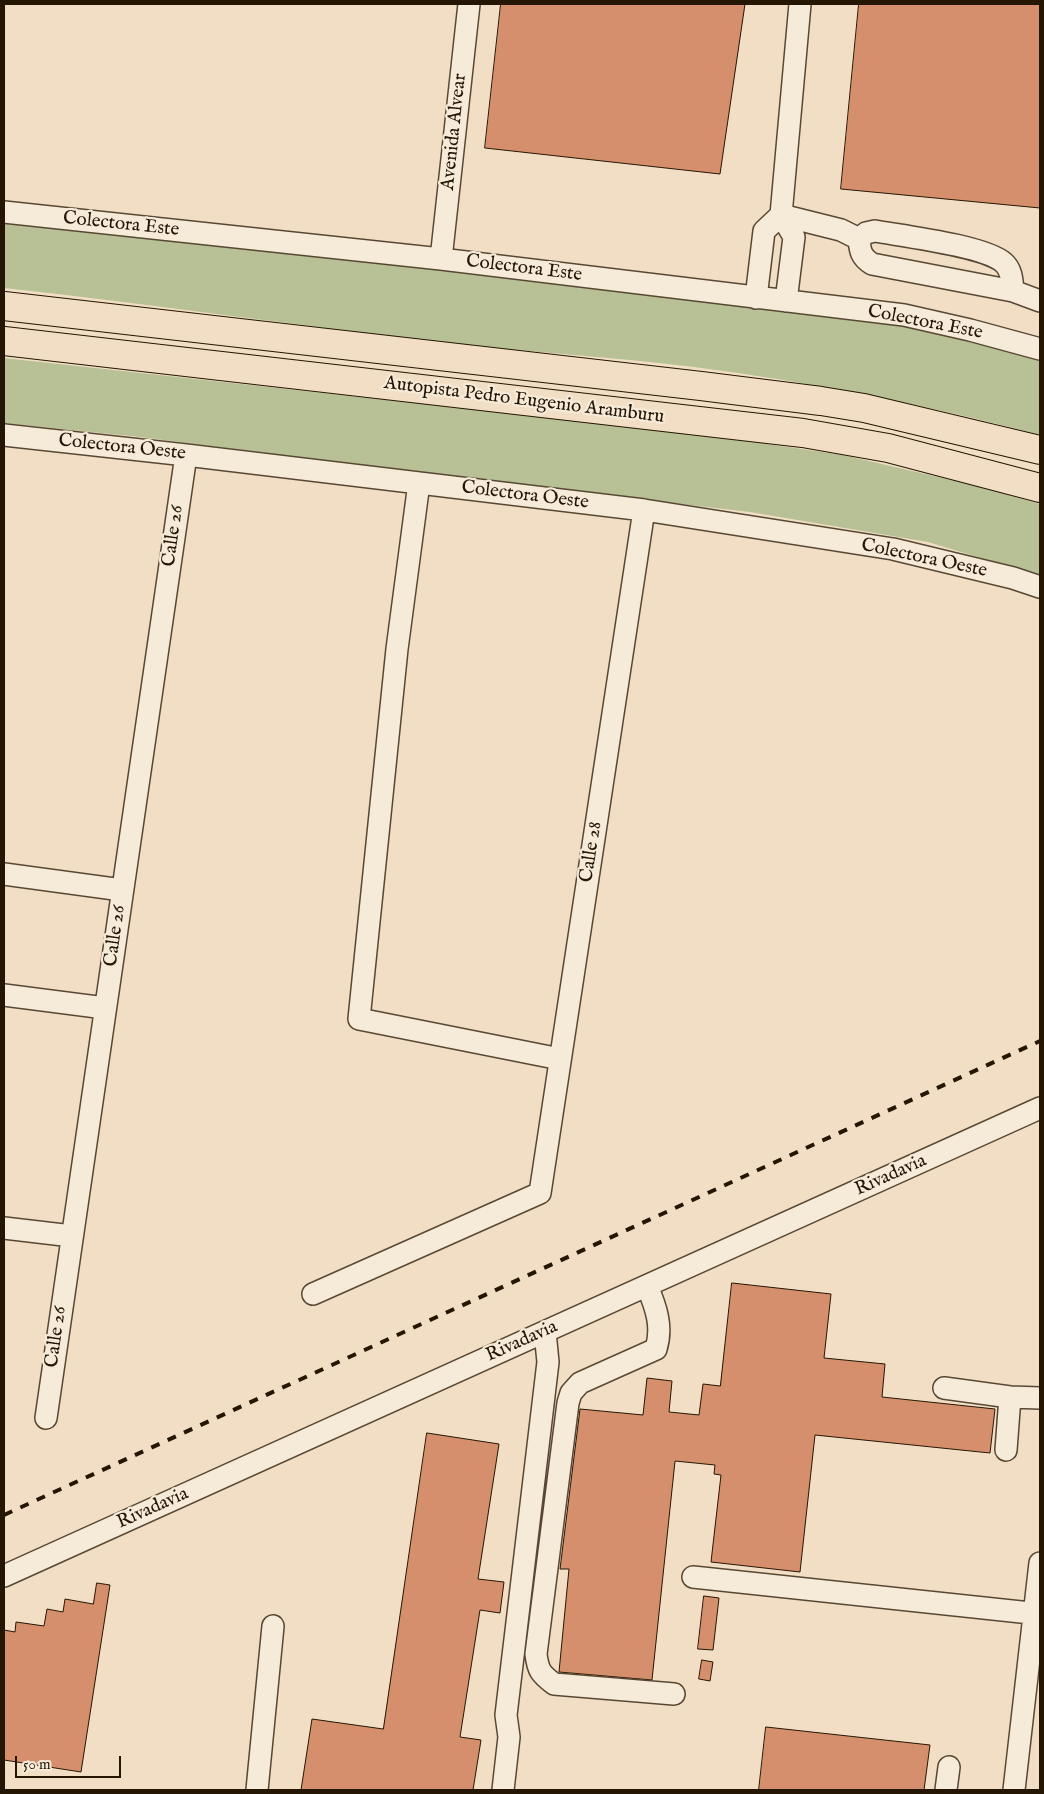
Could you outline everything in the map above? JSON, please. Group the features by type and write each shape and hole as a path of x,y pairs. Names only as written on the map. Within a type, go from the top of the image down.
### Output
{"highway":[{"name":"Autopista Pedro Eugenio Aramburu","path":"4,306 821,401 883,413 1040,450"},
{"name":"Autopista Pedro Eugenio Aramburu","path":"4,341 803,434 888,448 1040,488"}],"street":[{"name":"Avenida Alvear","path":"441,259 469,4"},
{"path":"786,301 794,237 781,215 800,4"},
{"name":"Colectora Este","path":"4,212 441,259 904,315 1040,349"},
{"path":"781,215 841,230 859,239"},
{"path":"756,298 764,231 781,215"},
{"path":"859,239 866,233 875,231 987,253 1006,264 1012,277 1013,291"},
{"path":"859,239 860,253 872,264 1013,291 1040,301"},
{"name":"Colectora Oeste","path":"4,435 644,510 894,549 1013,578 1040,587"},
{"name":"Calle 26","path":"46,1418 186,455"},
{"path":"418,483 397,648 359,1019 560,1059"},
{"name":"Calle 28","path":"313,1294 540,1193 644,510"},
{"path":"4,874 122,890"},
{"path":"4,995 105,1008"},
{"name":"Rivadavia","path":"4,1576 1040,1108"},
{"path":"4,1228 72,1236"},
{"path":"646,1286 658,1319 659,1338 656,1349 580,1383 571,1393 568,1403 536,1654 537,1667 554,1684 674,1694"},
{"path":"503,1790 509,1737 506,1715 548,1362 545,1332"},
{"path":"944,1388 1010,1397 1040,1398"},
{"path":"1006,1450 1010,1397"},
{"path":"1014,1790 1038,1613 1040,1563"},
{"path":"693,1577 1038,1613"},
{"path":"257,1790 273,1626"},
{"path":"946,1790 949,1766"}],"green space":[{"path":"4,222 375,261 897,324 977,341 1040,359 1040,435 868,395 738,373 663,363 448,343 4,288"},
{"path":"4,358 706,435 843,455 973,485 1040,504 1040,576 928,542 750,512 516,485 140,437 4,423"}],"building":[{"path":"501,4 745,4 720,174 485,148"},
{"path":"859,4 1040,4 1040,208 841,189"},
{"path":"732,1283 831,1294 824,1358 885,1364 882,1397 995,1409 990,1453 815,1435 800,1572 711,1562 721,1475 714,1474 715,1465 675,1461 652,1680 559,1672 569,1569 560,1569 580,1409 643,1415 647,1378 672,1381 669,1412 699,1415 703,1384 720,1386"},
{"path":"427,1433 499,1444 478,1579 504,1582 500,1613 480,1610 460,1737 481,1740 473,1790 301,1790 312,1719 383,1729"},
{"path":"97,1583 110,1585 81,1772 4,1760 4,1630 15,1632 16,1622 44,1626 47,1609 63,1612 65,1599 93,1604"},
{"path":"704,1596 719,1598 713,1650 698,1649"},
{"path":"702,1660 713,1662 710,1681 699,1679"},
{"path":"766,1727 930,1745 924,1790 759,1790"}],"railway":[{"path":"4,1515 1040,1041"}]}
